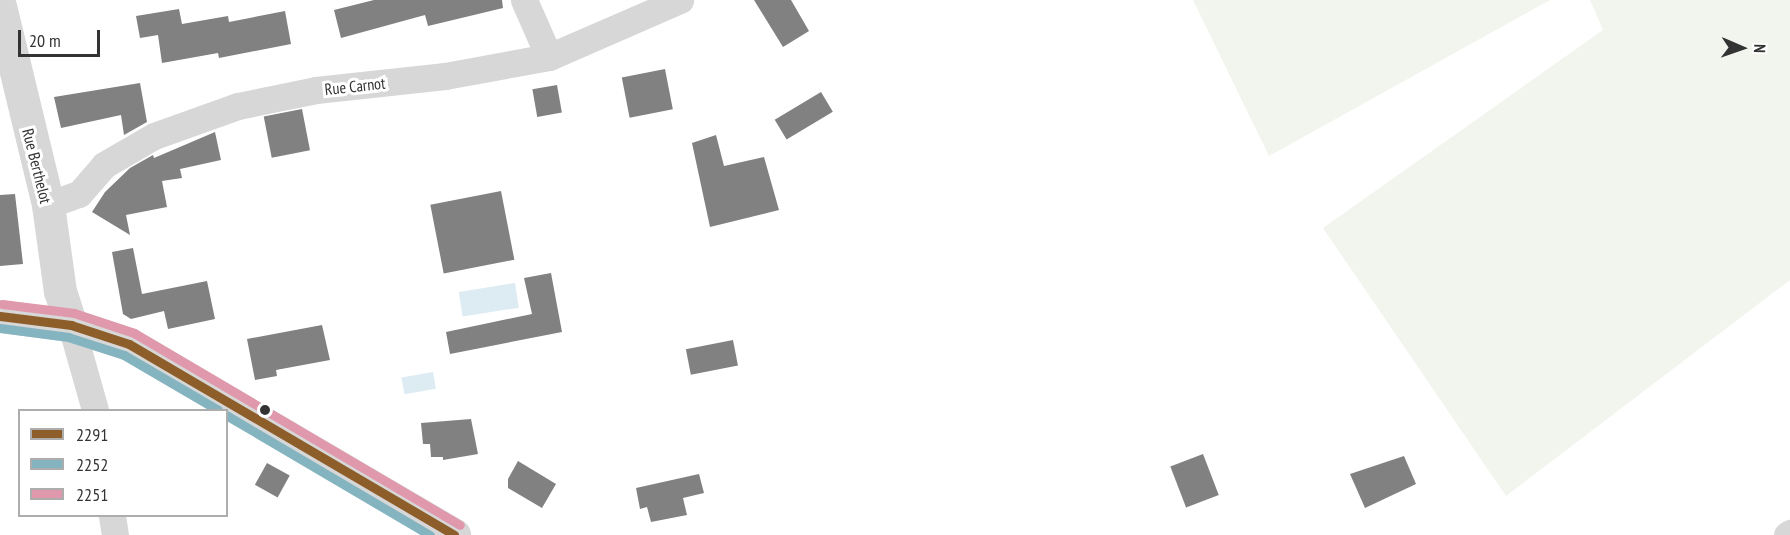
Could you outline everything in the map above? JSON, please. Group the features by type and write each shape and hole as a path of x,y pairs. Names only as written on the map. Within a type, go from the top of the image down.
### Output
{"street":[{"path":"524,0 549,57"},
{"name":"Rue Carnot","path":"48,205 80,194 104,165 154,136 238,106 316,90 446,76 549,57 680,0"},
{"name":"Rue Berthelot","path":"0,6 48,205 60,291 71,325"},
{"path":"0,316 71,325 129,344 454,535"},
{"path":"71,325 94,409"},
{"path":"112,517 115,535"}],"shaded area":[{"path":"1193,0 1550,0 1269,156"},
{"path":"1590,0 1790,0 1790,280 1506,496 1323,228 1603,30"},
{"path":"515,283 519,308 463,317 459,292"},
{"path":"433,372 436,389 404,394 401,378"}],"building":[{"path":"374,0 502,0 503,8 428,26 425,15 341,38 334,10"},
{"path":"754,0 791,0 809,31 783,47"},
{"path":"179,9 182,24 228,16 229,22 285,11 291,44 219,58 218,53 162,63 158,35 140,38 136,16"},
{"path":"665,69 673,109 630,118 622,77"},
{"path":"140,83 147,122 124,135 121,115 61,128 54,97"},
{"path":"557,85 562,113 537,117 532,89"},
{"path":"821,92 833,112 787,140 775,120"},
{"path":"302,109 310,150 272,158 264,116"},
{"path":"215,132 221,160 180,169 182,178 162,181 167,207 126,215 130,235 92,212 105,192 130,168 153,155 154,158"},
{"path":"716,135 724,166 764,157 779,210 710,227 692,143"},
{"path":"501,191 514,260 444,273 430,205"},
{"path":"15,194 23,264 0,266 0,195"},
{"path":"133,248 142,294 207,281 215,319 168,329 164,311 131,319 123,314 112,252"},
{"path":"551,273 562,332 450,354 446,332 532,314 524,278"},
{"path":"322,325 330,360 276,370 277,376 255,380 247,339"},
{"path":"733,340 738,366 691,375 686,349"},
{"path":"471,419 478,454 443,460 443,457 431,457 430,444 423,444 421,423"},
{"path":"1203,454 1219,495 1186,508 1170,467"},
{"path":"1404,456 1416,484 1365,508 1350,474"},
{"path":"518,461 556,484 542,508 508,488 508,479"},
{"path":"267,463 290,476 278,497 255,485"},
{"path":"699,474 704,493 683,498 687,515 651,522 647,507 640,509 636,488"}],"transit line":[{"name":"2251","path":"2,304 74,313 134,333 460,525"},
{"name":"2291","path":"0,316 71,325 129,344 454,535"},
{"name":"2252","path":"0,328 68,337 124,355 216,409"},
{"name":"2252","path":"228,416 430,535"}]}
